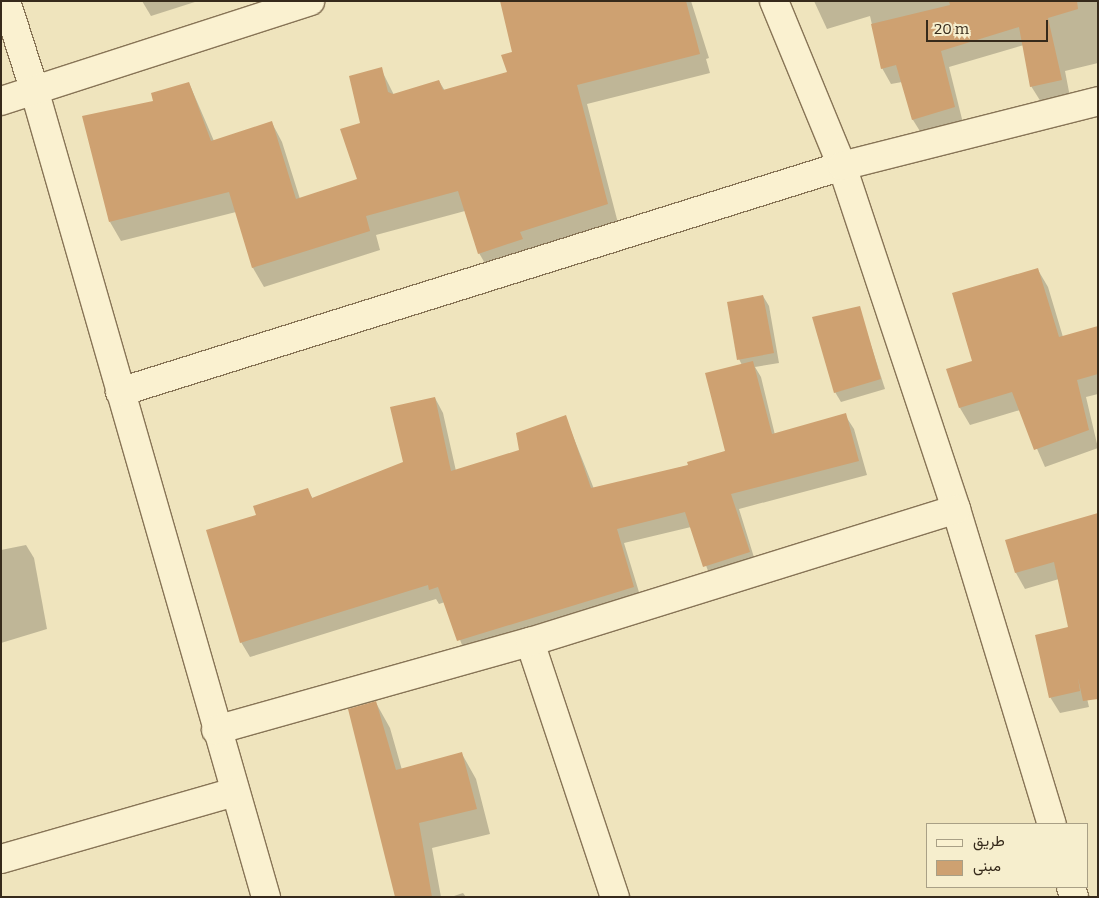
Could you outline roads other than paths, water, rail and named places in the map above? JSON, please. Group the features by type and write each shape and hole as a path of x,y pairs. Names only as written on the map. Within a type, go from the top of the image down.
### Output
{"street":[{"path":"6,1 34,89 216,730 266,897"},
{"path":"1,101 310,1"},
{"path":"774,1 842,166 956,509 1052,823"},
{"path":"120,392 842,166 1098,101"},
{"path":"216,730 530,642 956,509"},
{"path":"530,642 615,897"},
{"path":"1,859 234,792"}]}
